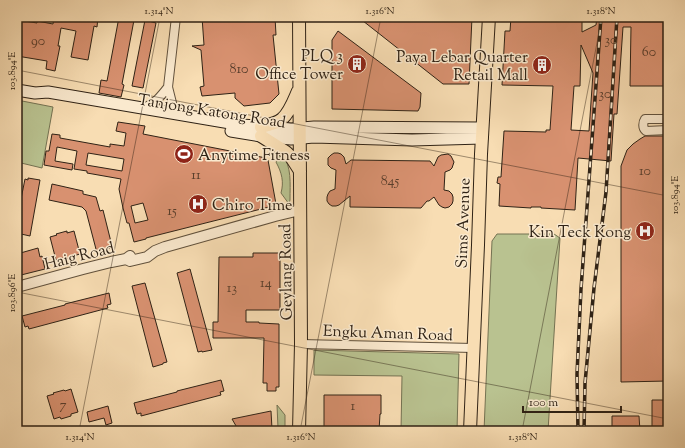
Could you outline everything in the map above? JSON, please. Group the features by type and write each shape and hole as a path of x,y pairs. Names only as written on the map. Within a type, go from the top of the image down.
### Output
{"main road":[{"name":"Geylang Road","path":"299,17 301,344 300,431"},
{"name":"Sims Avenue","path":"470,431 482,133 490,17"},
{"path":"300,88 282,120 261,131 291,157 300,171"},
{"name":"Tanjong Katong Road","path":"17,90 35,93 48,92 242,125 291,139 314,126 482,133"},
{"name":"Tanjong Katong Road","path":"35,93 47,99 261,131"}],"street":[{"path":"176,17 168,87 173,107 177,112 186,116"},
{"path":"142,108 154,103 168,87"},
{"path":"668,119 647,118 643,123 643,128 646,130 668,130"},
{"name":"Haig Road","path":"17,287 126,259 129,256 147,251 155,251 300,210"},
{"name":"Engku Aman Road","path":"301,344 473,348"}],"green space":[{"path":"17,100 53,107 42,168 17,162"},
{"path":"282,154 287,164 290,176 289,204 281,193 282,178 276,162 279,158 278,156"},
{"path":"497,234 554,234 560,238 548,431 484,431 492,241"},
{"path":"314,350 459,354 457,431 401,431 402,376 314,375"},
{"path":"277,405 285,415 285,431 271,431 278,428"}],"building":[{"path":"54,17 98,17 97,27 94,26 88,60 71,57 76,31 61,28 58,46 60,46 55,71 46,69 47,61 17,56 17,28 19,20 53,24"},
{"path":"119,17 134,20 121,97 99,93 101,80 107,81"},
{"path":"202,17 275,17 276,35 273,35 279,94 270,103 244,106 235,98 235,93 202,96 200,87 204,86 201,50 192,46 204,45"},
{"path":"358,17 472,17 469,84 443,84"},
{"path":"511,17 582,17 582,32 596,25 597,17 668,17 668,86 630,86 631,27 623,27 617,114 614,114 611,161 578,158 575,210 541,207 531,208 499,206 500,184 497,183 498,177 501,177 504,131 546,132 546,130 550,130 553,86 502,85 505,31 510,31","holes":["581,45 593,73 589,131 571,130 574,86 580,86"]},
{"path":"145,20 156,23 143,88 132,86"},
{"name":"PLQ 3 Office Tower","path":"338,31 421,93 420,107 418,111 332,109 332,40"},
{"path":"118,122 145,126 143,134 266,158 268,160 276,204 134,242 129,223 127,223 119,189 121,179 87,173 87,171 74,169 77,151 57,147 55,161 73,164 72,170 44,165 46,151 49,151 52,134 60,135 60,138 110,147 110,144 124,146 126,133 116,131","holes":["88,153 124,159 122,171 86,165","143,203 148,220 135,223 131,206"]},
{"path":"645,136 668,136 668,381 621,382 621,166 627,150"},
{"path":"334,153 341,154 344,157 346,164 351,160 430,161 434,166 438,157 448,154 454,162 452,168 445,172 444,190 449,191 452,194 452,204 449,207 442,207 434,197 427,201 421,208 350,207 350,196 339,205 332,206 327,201 327,197 330,191 335,189 336,170 328,165 328,158"},
{"path":"28,178 40,180 30,236 17,232 17,218 25,179 28,180"},
{"path":"52,184 83,191 83,194 96,197 100,211 103,210 112,246 109,247 110,248 97,253 86,211 82,207 49,200"},
{"path":"67,231 67,233 74,231 80,254 73,256 74,258 63,260 63,258 56,260 50,237"},
{"path":"38,248 40,257 42,256 45,269 17,276 17,254"},
{"path":"253,253 280,253 280,310 246,310 246,322 279,324 279,387 276,387 276,391 267,391 267,383 263,383 264,338 213,338 213,322 218,322 219,257 253,257"},
{"path":"190,269 212,350 198,352 177,273"},
{"path":"145,283 167,362 153,367 132,286"},
{"path":"109,293 111,304 107,305 108,308 29,329 28,326 25,327 22,316"},
{"path":"221,380 224,391 220,392 221,395 141,416 141,413 137,414 134,403"},
{"path":"71,389 78,412 61,419 60,417 54,419 47,396"},
{"path":"324,395 381,395 379,431 324,431"},
{"path":"652,400 668,400 668,431 652,431"},
{"path":"108,406 112,423 106,425 104,418 89,422 87,412"},
{"path":"271,411 272,429 268,431 239,431 232,419"},
{"path":"612,416 639,416 640,431 612,431"}],"railway":[{"path":"578,431 577,374 581,289 601,17"},
{"path":"584,431 585,383 594,288 606,192 617,17"}],"place":[{"name":"PLQ 3 Office Tower","path":"357,64"},
{"name":"Paya Lebar Quarter Retail Mall","path":"542,65"},
{"name":"Anytime Fitness","path":"184,154"},
{"name":"Chiro Time","path":"198,204"},
{"name":"Kin Teck Kong","path":"645,231"}]}
